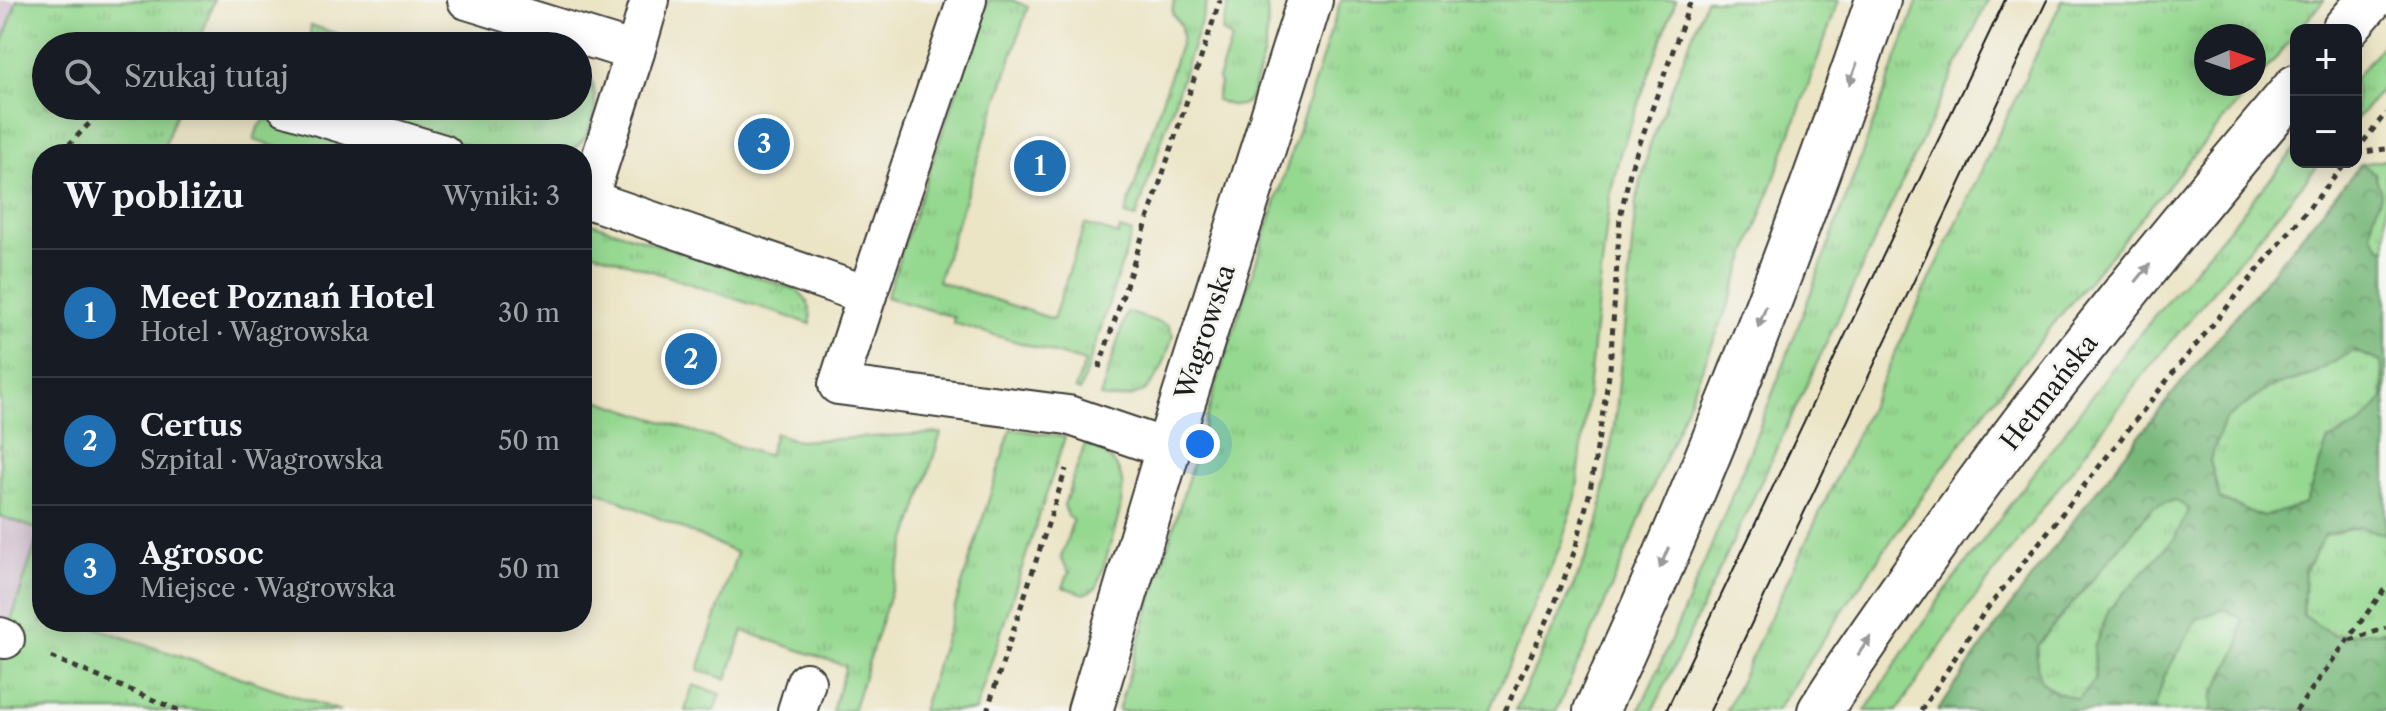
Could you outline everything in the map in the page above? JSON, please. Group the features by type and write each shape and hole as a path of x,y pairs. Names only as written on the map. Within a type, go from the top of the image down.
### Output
{"street":[{"name":"Wagrowska","path":"1090,711 1168,449 1310,0"},
{"path":"1596,711 1662,566 1715,437 1816,176 1878,0"},
{"path":"2349,24 2370,0"},
{"name":"Hetmańska","path":"1820,711 1958,509 2021,426 2290,94"}],"lane":[{"path":"592,178 650,0"},
{"path":"967,0 838,385 1068,415 1168,449"},
{"path":"490,3 576,32"},
{"path":"592,37 635,52"},
{"path":"332,120 410,144"},
{"path":"592,200 867,295"}],"path":[{"path":"987,711 1220,0"},
{"path":"1505,711 1553,608 1575,550 1590,491 1610,369 1620,217 1625,193 1631,168 1691,0"},
{"path":"2362,144 2386,113"},
{"path":"70,144 93,120"},
{"path":"2362,151 2386,149"},
{"path":"1921,711 1983,614 2172,374 2342,168"},
{"path":"2296,711 2386,587"},
{"path":"2350,640 2386,628"},
{"path":"3,638 180,711"}],"shaded area":[{"path":"0,0 32,0 0,98"},
{"path":"0,226 32,240 32,556 0,656"}],"green space":[{"path":"17,0 214,0 203,32 32,32 32,120 173,120 165,144 32,144 32,527 0,516 0,51"},
{"path":"988,0 1012,0 1028,7 938,281 1053,319 1085,224 1118,235 1120,229 1132,233 1080,391 1075,389 1085,362 953,323 954,317 886,297"},
{"path":"1174,0 1208,0 1136,218 1125,215 1182,38 1181,26 1172,13"},
{"path":"1230,0 1266,0 1268,26 1250,99 1238,105 1216,100 1220,84 1218,79 1232,39 1222,31"},
{"path":"1341,0 1676,0 1619,157 1610,195 1576,497 1561,544 1489,711 1118,711 1218,379"},
{"path":"1706,0 1839,0 1727,309 1597,622 1556,711 1515,711 1582,567 1599,522 1616,413 1636,203 1649,148"},
{"path":"1918,0 1988,0 1653,711 1639,711 1751,448"},
{"path":"2062,0 2324,0 2304,24 2290,24 2290,41 2266,70 2266,24 2194,24 2194,96 2244,96 2014,373 1875,564 1776,711 1726,711"},
{"path":"311,25 332,32 310,32"},
{"path":"2386,41 2386,84 2362,113 2362,96 2362,70"},
{"path":"592,81 595,96 593,118 590,128 579,144 465,144 390,120 592,120"},
{"path":"265,120 276,120 349,144 266,144 254,140 258,127"},
{"path":"2290,155 2290,168 2316,168 2148,369 1965,611 1897,711 1865,711 1942,595 2127,349"},
{"path":"2386,160 2386,711 1938,711 2089,500 2196,364 2358,168 2362,168 2362,164"},
{"path":"2362,165 2375,173 2381,195 2371,233 2381,248 2386,249 2386,535 2360,527 2325,535 2305,571 2303,615 2333,635 2386,633 2386,711 2212,711 2212,697 2239,647 2242,619 2224,609 2197,619 2164,677 2154,711 1938,711 2037,569 2196,364 2358,168 2362,168","holes":["2354,351 2381,362 2384,398 2360,425 2328,440 2305,504 2263,517 2220,499 2210,460 2225,420 2269,388 2311,375","2175,500 2189,509 2175,538 2109,609 2094,648 2095,680 2078,699 2049,688 2040,677 2037,646 2153,507"]},
{"path":"592,223 797,290 808,305 811,324 592,251"},
{"path":"1127,312 1168,325 1173,335 1163,364 1151,385 1131,397 1100,397"},
{"path":"592,398 768,456 775,433 798,441 941,433 853,711 832,711 846,666 743,631 727,679 698,670 737,553 592,488"},
{"path":"1011,429 1065,437 975,711 922,711"},
{"path":"1085,444 1114,463 1122,482 1122,492 1118,519 1097,587 1085,594 1063,587 1069,572 1061,558 1073,520 1068,517 1064,505"},
{"path":"32,555 32,632 109,632 340,711 0,711 0,656"},
{"path":"693,685 721,694 715,711 685,711"}],"tram line":[{"path":"1666,711 2005,0"},
{"path":"1710,711 2047,0"}],"place":[{"name":"Agrosoc","path":"764,144"},
{"name":"Meet Poznań Hotel","path":"1040,166"},
{"name":"Certus","path":"691,359"}]}
